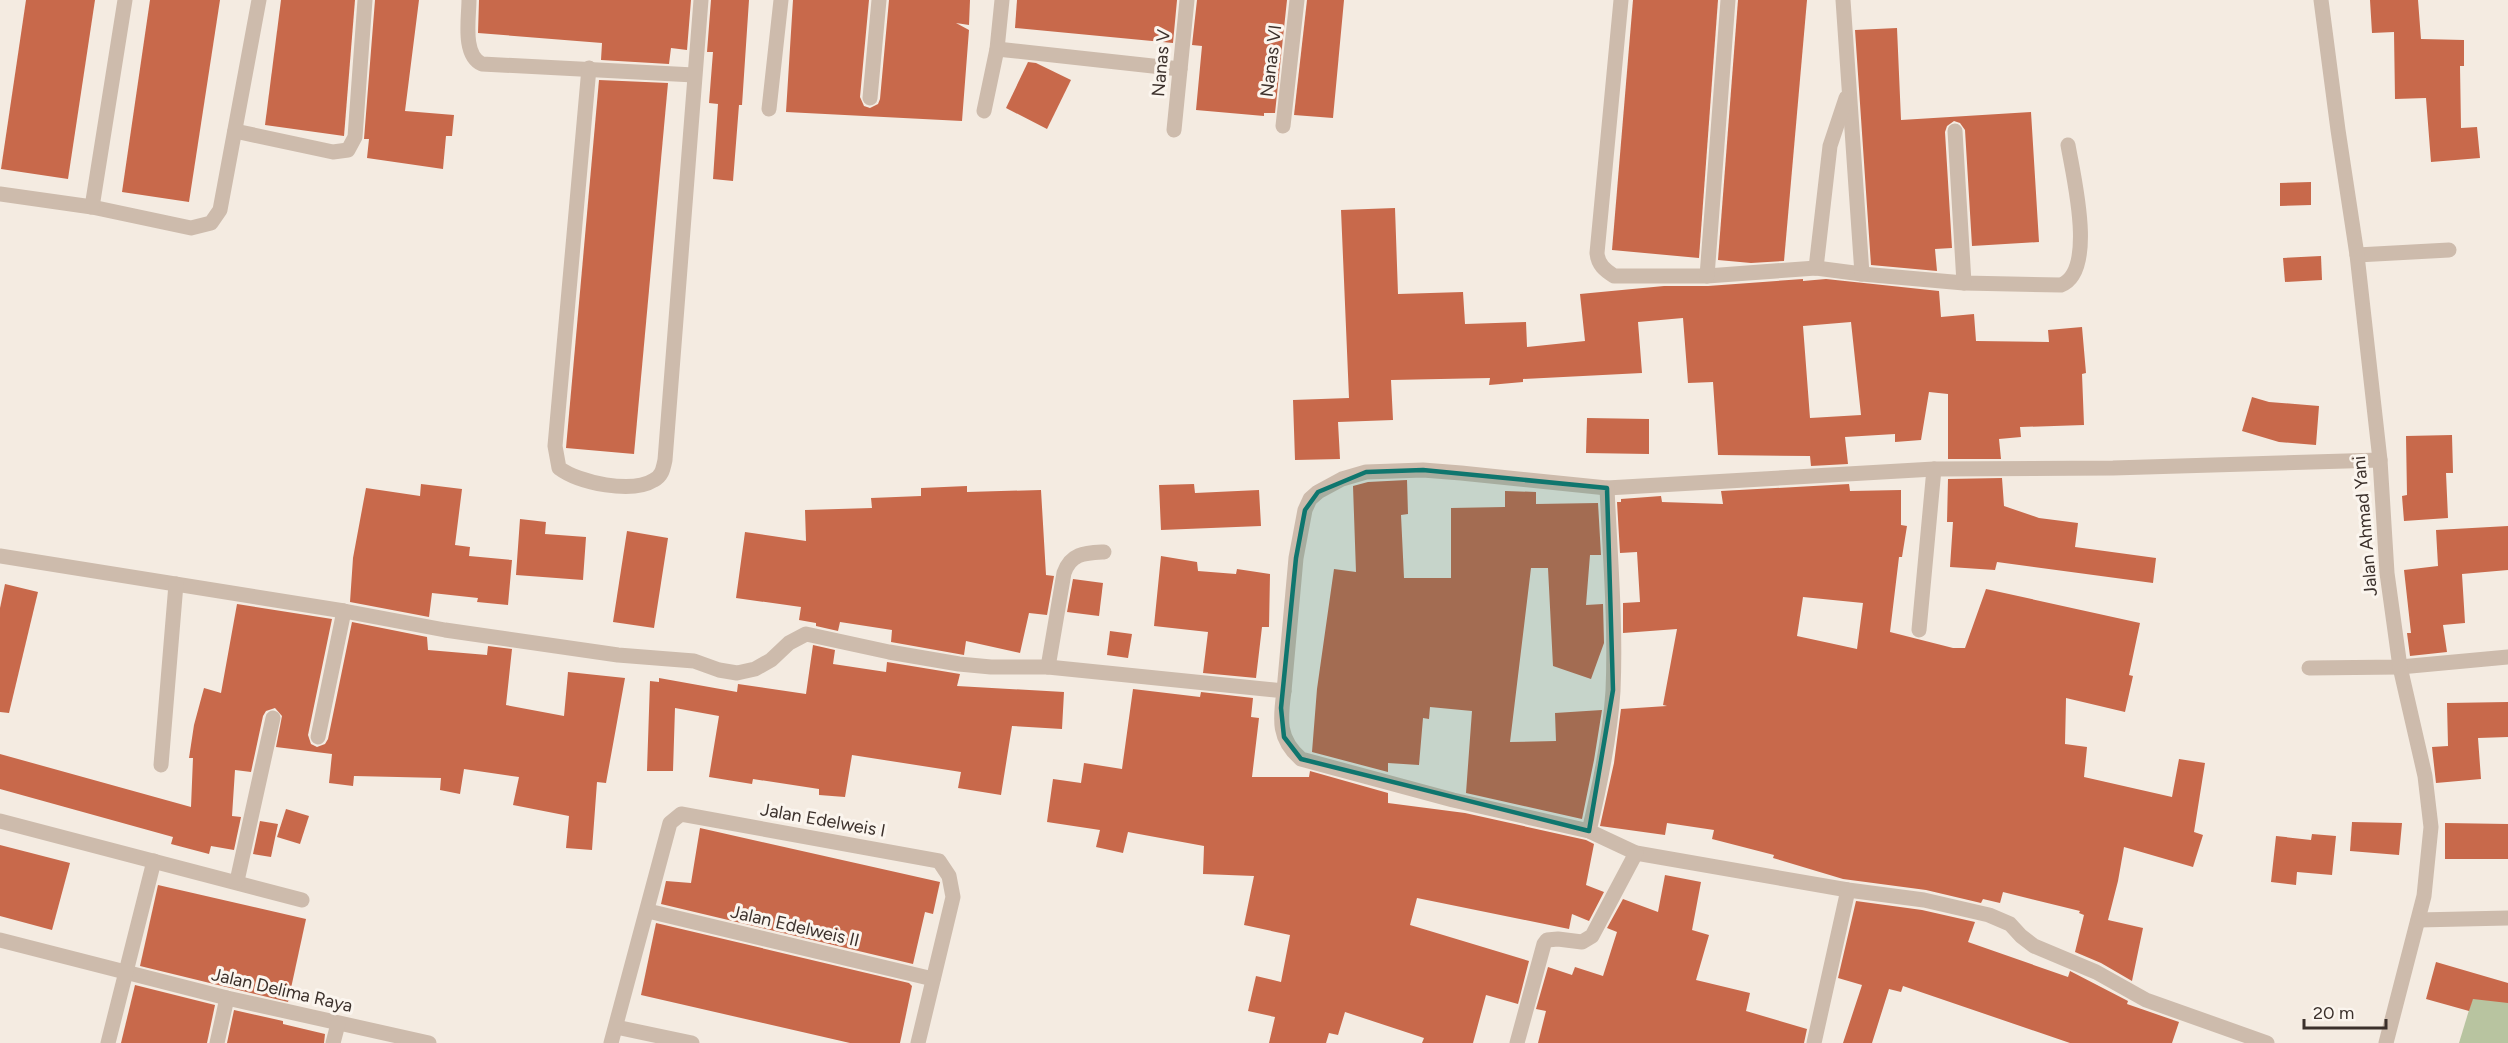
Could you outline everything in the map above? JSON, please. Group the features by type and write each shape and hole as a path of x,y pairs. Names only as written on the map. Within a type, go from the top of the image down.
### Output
{"street":[{"path":"92,207 125,0"},
{"path":"0,194 92,207 183,227 200,227 211,223 220,210 259,0"},
{"path":"235,131 333,152 348,150 355,137 365,0"},
{"path":"469,0 470,49 477,61 482,64 694,75"},
{"path":"589,68 556,459 559,468 585,481 623,486 647,484 660,475 665,460 701,0"},
{"path":"769,110 781,0"},
{"path":"870,98 879,0"},
{"path":"984,111 997,49 1002,0"},
{"name":"Nanas V","path":"1174,130 1187,0"},
{"name":"Nanas VI","path":"1283,126 1298,0"},
{"path":"1621,0 1598,262 1614,276 1707,276 1816,268 1964,283 2054,286 2065,284 2076,272 2081,229 2068,145"},
{"path":"1707,276 1728,0"},
{"path":"1843,0 1862,274"},
{"name":"Jalan Ahmad Yani","path":"2321,0 2357,255 2380,460 2387,573 2400,667 2429,805 2430,853 2418,920 2386,1043"},
{"path":"997,49 1180,69"},
{"path":"1816,268 1830,146 1849,89"},
{"path":"1955,131 1964,283"},
{"path":"2357,255 2449,250"},
{"path":"2267,1043 2146,1000 2096,972 2034,946 2020,936 2010,924 1989,915 1924,900 1848,890 1636,853 1589,831 1453,800 1301,759 1289,749 1282,730 1281,716 1296,558 1305,510 1318,492 1342,479 1366,472 1423,470 1607,488 1934,469 2113,468 2380,460"},
{"path":"1919,630 1934,469"},
{"path":"1589,831 1601,779 1613,690 1614,638 1607,488"},
{"path":"1048,667 1067,563 1083,553 1104,552"},
{"path":"0,556 344,611 445,630 618,656 694,661 719,670 737,673 755,669 771,660 789,643 806,634 959,664 991,667 1048,667 1284,691"},
{"path":"161,765 176,584"},
{"path":"318,737 344,611"},
{"path":"2309,668 2400,667 2508,657"},
{"path":"237,882 273,718"},
{"name":"Jalan Edelweis I","path":"611,1043 648,911 654,877 672,820 681,814 939,861 949,876 953,897 933,979"},
{"path":"0,821 302,900"},
{"path":"1517,1043 1544,944 1547,940 1558,939 1582,942 1592,936 1636,853"},
{"path":"108,1043 154,861"},
{"path":"1814,1043 1848,890"},
{"name":"Jalan Edelweis II","path":"648,911 933,979"},
{"path":"2418,920 2508,918"},
{"name":"Jalan Delima Raya","path":"0,940 227,998 429,1043"},
{"path":"918,1043 933,979"},
{"path":"217,1043 227,998"},
{"path":"333,1043 338,1024"},
{"path":"616,1027 692,1043"}],"highlighted area":[{"path":"1423,470 1607,488 1613,690 1589,831 1301,759 1284,737 1281,708 1296,558 1305,510 1318,492 1366,472"}],"green space":[{"path":"2473,997 2508,1001 2508,1043 2459,1043"}],"building":[{"path":"26,0 95,0 68,179 1,169"},
{"path":"150,0 220,0 189,202 122,192"},
{"path":"281,0 355,0 344,136 265,125"},
{"path":"375,0 419,0 405,111 454,115 452,136 446,136 443,169 367,158 369,139 364,139"},
{"path":"479,0 691,0 687,50 671,48 669,64 601,60 602,43 478,33"},
{"path":"711,0 749,0 742,105 739,105 733,181 713,179 718,104 709,103 713,52 707,52"},
{"path":"793,0 869,0 860,97 864,106 870,108 878,104 880,99 889,0 970,0 969,25 956,23 969,30 962,121 786,112"},
{"path":"1017,0 1177,0 1173,43 1015,28"},
{"path":"1197,0 1287,0 1275,113 1264,113 1264,116 1196,110 1202,46 1192,45"},
{"path":"1307,0 1344,0 1333,118 1294,115"},
{"path":"1633,0 1718,0 1699,258 1612,250"},
{"path":"1738,0 1807,0 1784,261 1751,263 1718,260"},
{"path":"2370,0 2418,0 2421,39 2464,40 2464,66 2460,66 2461,128 2477,127 2480,158 2431,162 2426,98 2395,99 2394,32 2372,33"},
{"path":"1897,28 1901,120 2031,112 2039,242 1972,246 1965,130 1960,123 1954,121 1947,126 1945,132 1952,248 1935,249 1937,271 1871,265 1855,30"},
{"path":"1028,62 1036,63 1071,80 1047,129 1006,108"},
{"path":"599,80 668,83 634,454 566,448"},
{"path":"2311,182 2311,205 2280,206 2280,183"},
{"path":"1395,208 1398,294 1463,292 1465,324 1526,322 1527,347 1585,341 1580,294 1664,286 1708,286 1803,279 1803,281 1826,279 1939,291 1941,317 1974,314 1976,341 2049,342 2048,330 2082,327 2086,373 2082,374 2084,425 2020,427 2021,437 1999,439 2001,459 1948,459 1948,394 1929,392 1921,440 1895,442 1895,434 1845,437 1848,464 1811,466 1810,456 1718,455 1713,382 1688,383 1683,318 1638,322 1642,373 1523,379 1523,382 1489,385 1490,378 1391,380 1393,420 1338,422 1340,459 1295,460 1293,400 1349,398 1341,210","holes":["1851,322 1861,415 1810,418 1803,326"]},
{"path":"2321,256 2322,280 2285,282 2283,258"},
{"path":"2252,397 2269,402 2319,406 2316,445 2279,442 2242,431"},
{"path":"1587,418 1649,419 1649,454 1586,453"},
{"path":"2452,435 2453,473 2446,473 2448,518 2404,521 2402,496 2407,495 2406,436"},
{"path":"2002,478 2004,506 2039,518 2078,523 2075,547 2156,558 2153,583 1997,562 1995,570 1950,567 1953,522 1947,522 1948,479"},
{"path":"1407,480 1408,514 1401,515 1404,578 1451,578 1451,508 1505,507 1505,491 1536,492 1536,504 1598,503 1601,555 1590,555 1586,605 1603,604 1604,643 1591,679 1553,666 1548,568 1531,568 1510,742 1556,741 1555,713 1602,710 1582,819 1466,793 1472,711 1430,707 1429,719 1423,718 1419,765 1388,763 1388,772 1312,752 1317,689 1334,569 1356,572 1353,486 1368,482"},
{"path":"421,484 462,489 455,545 470,547 469,556 512,560 508,605 477,602 478,598 432,593 429,617 350,602 353,558 366,488 420,496"},
{"path":"1194,484 1195,493 1259,490 1261,526 1161,530 1159,485"},
{"path":"1849,484 1850,491 1901,490 1901,525 1907,526 1902,557 1899,557 1890,632 1953,648 1965,648 1986,589 2140,623 2129,675 2133,676 2125,712 2066,698 2065,744 2087,747 2084,777 2172,797 2179,759 2205,763 2194,832 2203,835 2193,867 2124,847 2108,920 2143,928 2132,981 2101,963 2075,952 2084,915 2079,913 2080,911 2003,892 2000,903 1983,899 1981,903 1926,890 1843,879 1773,858 1774,855 1712,839 1714,830 1667,823 1665,835 1600,826 1614,763 1621,709 1667,706 1663,705 1677,629 1623,633 1623,603 1640,602 1637,552 1620,553 1617,502 1621,502 1621,499 1661,496 1662,502 1723,504 1721,491","holes":["1803,597 1863,603 1857,649 1797,636"]},
{"path":"967,486 967,492 1041,490 1046,575 1054,576 1047,615 1029,613 1020,653 966,641 964,655 891,642 892,630 840,622 838,631 799,620 801,607 736,598 745,532 806,541 805,510 872,508 871,498 921,496 921,488"},
{"path":"520,519 546,522 545,534 586,537 583,580 516,575"},
{"path":"2508,526 2508,570 2462,574 2465,623 2443,625 2447,652 2410,656 2407,633 2411,633 2404,570 2438,566 2436,530"},
{"path":"627,531 668,538 654,628 613,622"},
{"path":"1161,556 1197,562 1198,571 1236,574 1237,569 1270,574 1269,627 1262,627 1256,678 1203,673 1208,632 1154,626"},
{"path":"1073,579 1103,583 1099,616 1067,612"},
{"path":"5,584 38,592 9,713 0,712 0,608"},
{"path":"237,604 332,619 308,735 311,744 317,747 325,744 328,739 352,622 427,637 428,650 487,655 488,646 512,649 506,705 564,716 568,672 625,678 606,783 597,782 592,850 566,848 569,816 513,805 519,777 464,769 460,794 440,790 441,778 354,776 353,786 329,783 332,754 276,747 282,716 275,708 266,711 263,716 251,772 235,770 232,816 241,817 234,850 211,846 209,854 171,844 173,837 0,789 0,754 191,807 193,758 189,758 194,725 204,688 221,693"},
{"path":"1110,631 1132,634 1128,658 1107,655"},
{"path":"813,645 835,650 833,664 886,672 887,662 960,674 957,686 1064,692 1062,729 1012,726 1001,795 958,788 961,772 852,755 845,797 819,795 819,789 753,779 752,784 709,777 719,716 675,708 673,771 647,771 650,681 659,682 659,678 737,692 738,684 806,694"},
{"path":"1133,689 1200,697 1201,692 1253,698 1251,717 1259,718 1252,777 1309,777 1310,771 1388,793 1388,803 1465,813 1586,840 1594,844 1586,885 1604,892 1589,921 1572,914 1569,929 1417,898 1410,925 1529,961 1518,1004 1486,995 1473,1043 1422,1043 1424,1038 1345,1012 1338,1035 1329,1033 1326,1043 1269,1043 1275,1017 1248,1011 1256,976 1281,982 1290,935 1244,925 1254,876 1203,874 1204,846 1128,832 1123,853 1096,847 1100,830 1047,822 1053,779 1081,783 1084,763 1122,769"},
{"path":"2508,702 2508,737 2478,738 2481,779 2436,783 2432,747 2448,746 2447,703"},
{"path":"286,809 309,816 300,844 277,837"},
{"path":"260,821 278,824 271,857 253,854"},
{"path":"2352,822 2402,823 2399,855 2350,851"},
{"path":"2445,823 2508,824 2508,859 2445,859"},
{"path":"700,828 940,882 933,914 925,912 913,964 661,904 666,881 691,883"},
{"path":"2312,834 2336,836 2332,875 2297,872 2296,885 2271,882 2276,836 2311,840"},
{"path":"0,845 70,863 52,930 0,916"},
{"path":"1665,875 1701,882 1692,930 1709,935 1696,980 1750,993 1746,1011 1807,1029 1804,1043 1538,1043 1546,1011 1536,1009 1548,967 1572,975 1575,967 1603,976 1617,932 1607,928 1623,899 1658,912"},
{"path":"158,885 306,919 288,1002 140,966"},
{"path":"1856,901 1922,910 1975,922 1968,942 2068,977 2070,971 2128,1001 2127,1004 2179,1022 2172,1043 2070,1043 1903,986 1901,992 1889,989 1872,1043 1843,1043 1862,985 1838,978"},
{"path":"656,923 909,983 912,986 900,1043 850,1043 641,995"},
{"path":"2436,962 2508,983 2508,1003 2473,999 2469,1011 2426,999"},
{"path":"135,985 215,1005 207,1043 121,1043"},
{"path":"234,1010 283,1021 283,1024 325,1034 324,1043 227,1043"}]}
